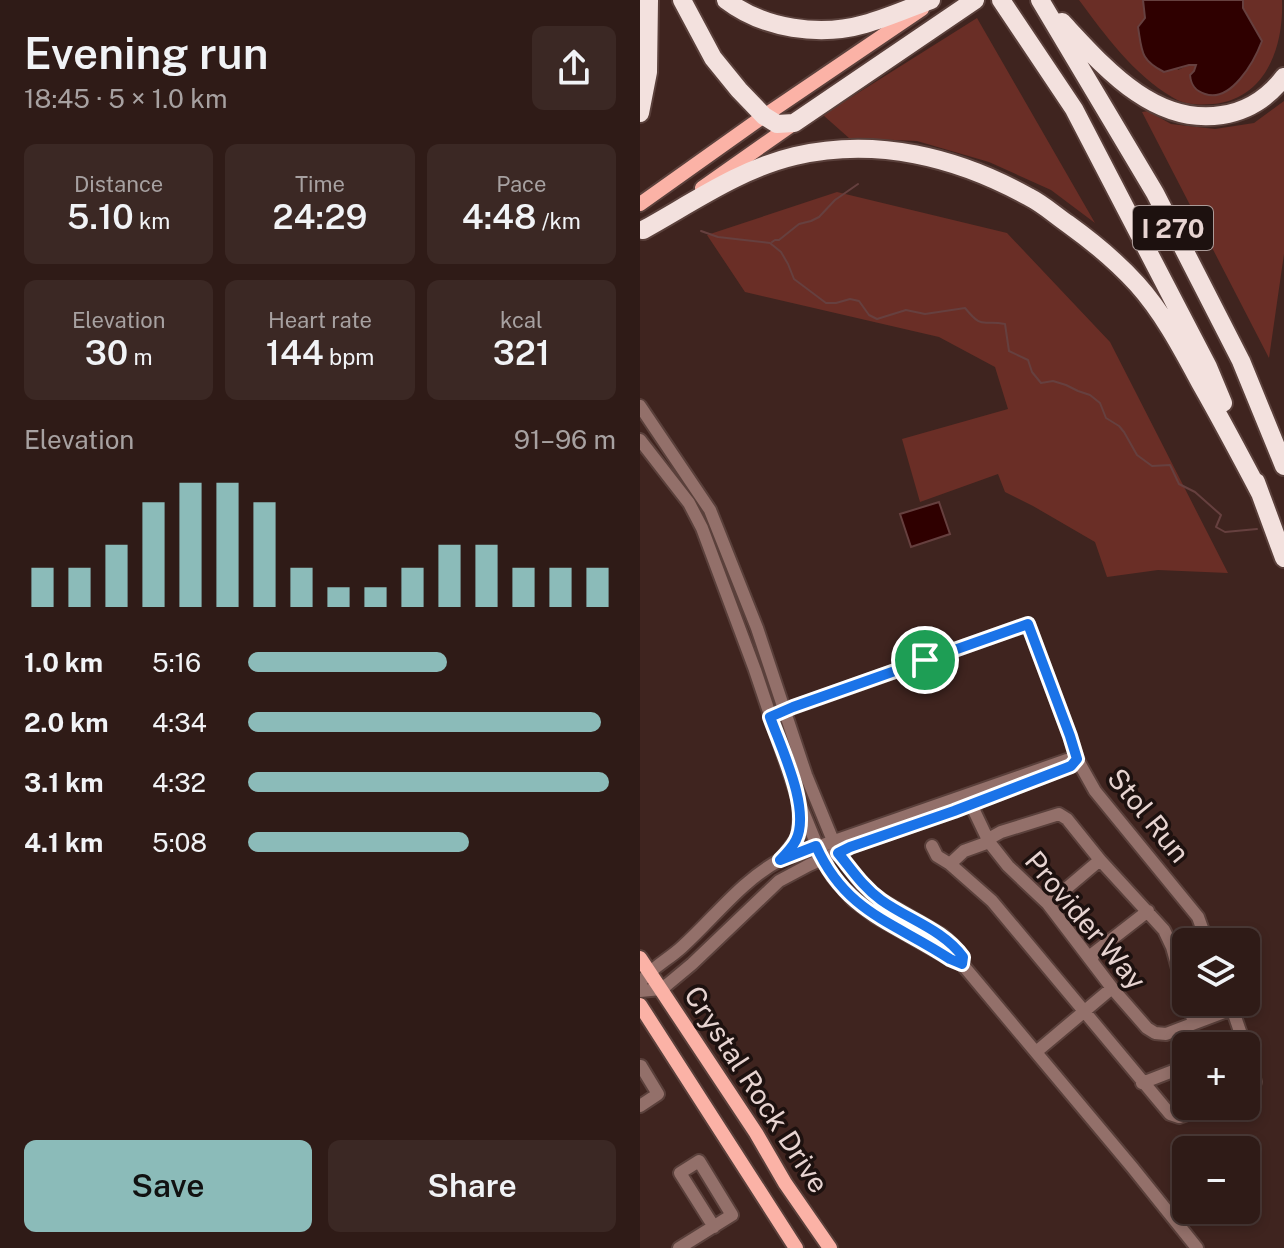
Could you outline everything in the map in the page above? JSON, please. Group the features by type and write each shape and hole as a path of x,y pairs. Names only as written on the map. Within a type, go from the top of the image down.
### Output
{"highway":[{"path":"640,113 648,72 649,0"},
{"path":"682,0 713,58 764,116 777,124 794,123 975,0"},
{"path":"726,0 750,15 776,24 814,30 865,24 933,0"},
{"name":"I 270","path":"1001,0 1074,109 1208,367 1284,558"},
{"path":"1041,0 1128,88 1155,104 1187,116 1209,117 1247,109 1277,87 1284,77"},
{"name":"I 270","path":"1041,0 1155,193 1241,361 1284,466"},
{"path":"642,231 740,176 796,156 855,148 888,149 959,165 994,178 1032,198 1078,231 1138,285 1166,323 1260,493"}],"main road":[{"path":"640,204 933,0"},
{"path":"642,231 794,123"},
{"name":"Crystal Rock Drive","path":"640,958 644,977 661,989 830,1248"},
{"name":"Crystal Rock Drive","path":"640,1005 796,1248"}],"street":[{"path":"640,406 710,510 757,628 806,775 835,847 865,888 942,935 963,957 962,964"},
{"path":"640,440 689,503 702,528 755,670 800,804 816,846 833,877 853,900 876,917 962,964 1197,1248"},
{"name":"Stol Run","path":"784,710 1028,624 1077,759 1095,791 1198,917 1202,928"},
{"path":"770,717 784,710"},
{"path":"644,977 680,949 753,877 780,860 816,846 850,847 970,800 1071,766 1077,759"},
{"name":"Provider Way","path":"970,800 989,842 1008,866 1048,904 1147,1028 1166,1034 1208,1016"},
{"path":"780,860 798,837 800,804"},
{"path":"950,864 964,851 989,842 1001,832 1059,814 1067,819 1164,930 1172,951"},
{"path":"932,846 937,856 992,901 1142,1083 1172,1115"},
{"path":"640,991 661,989 692,964 779,881 823,860 835,847"},
{"path":"1048,904 1100,860"},
{"path":"1092,959 1094,953 1148,911"},
{"path":"1036,1052 1112,988"},
{"path":"1192,1016 1194,1023"},
{"path":"640,1067 658,1094 640,1106"},
{"path":"1142,1083 1172,1071"},
{"path":"679,1248 714,1227 732,1215 699,1161 680,1173 714,1227"}],"shaded area":[{"path":"1079,0 1143,0 1145,18 1178,70 1196,65 1194,71 1220,95 1245,71 1262,41 1243,8 1243,0 1282,0 1282,18 1275,53 1258,82 1231,100 1197,104 1177,100 1145,77 1110,40"},
{"path":"1143,0 1243,0 1243,8 1262,41 1247,69 1232,87 1215,95 1205,94 1191,82 1190,75 1196,65 1164,72 1146,59 1138,27 1145,18"},
{"path":"977,18 1095,223 1051,190 989,162 917,141 849,138 823,115"},
{"path":"1284,101 1284,254 1269,358 1142,112 1148,111 1171,124 1215,129 1254,123"},
{"path":"837,192 1007,233 1110,342 1228,573 1158,570 1107,577 1095,542 1005,492 998,474 920,502 902,439 1008,409 995,367 939,337 745,292 707,235"},
{"path":"939,502 950,534 911,547 900,514"}],"waterway":[{"path":"772,242 799,224 819,217 835,200 858,184"},
{"path":"701,231 718,237 770,243 781,252 794,279 826,303 850,299 859,301 869,315 877,319 906,310 925,314 965,308 980,322 1005,324 1009,351 1028,360 1032,372 1041,383 1053,381 1066,385 1100,403 1106,418 1119,426 1137,455 1152,466 1170,465 1179,484 1195,492 1221,515 1216,527 1225,532 1257,529"}],"route":[{"path":"1028,624 1077,759 1071,766 838,853 865,888 942,935 963,957 962,964 876,917 853,900 833,877 816,846 780,860 798,837 800,804 770,717 925,660 1028,624"}]}
